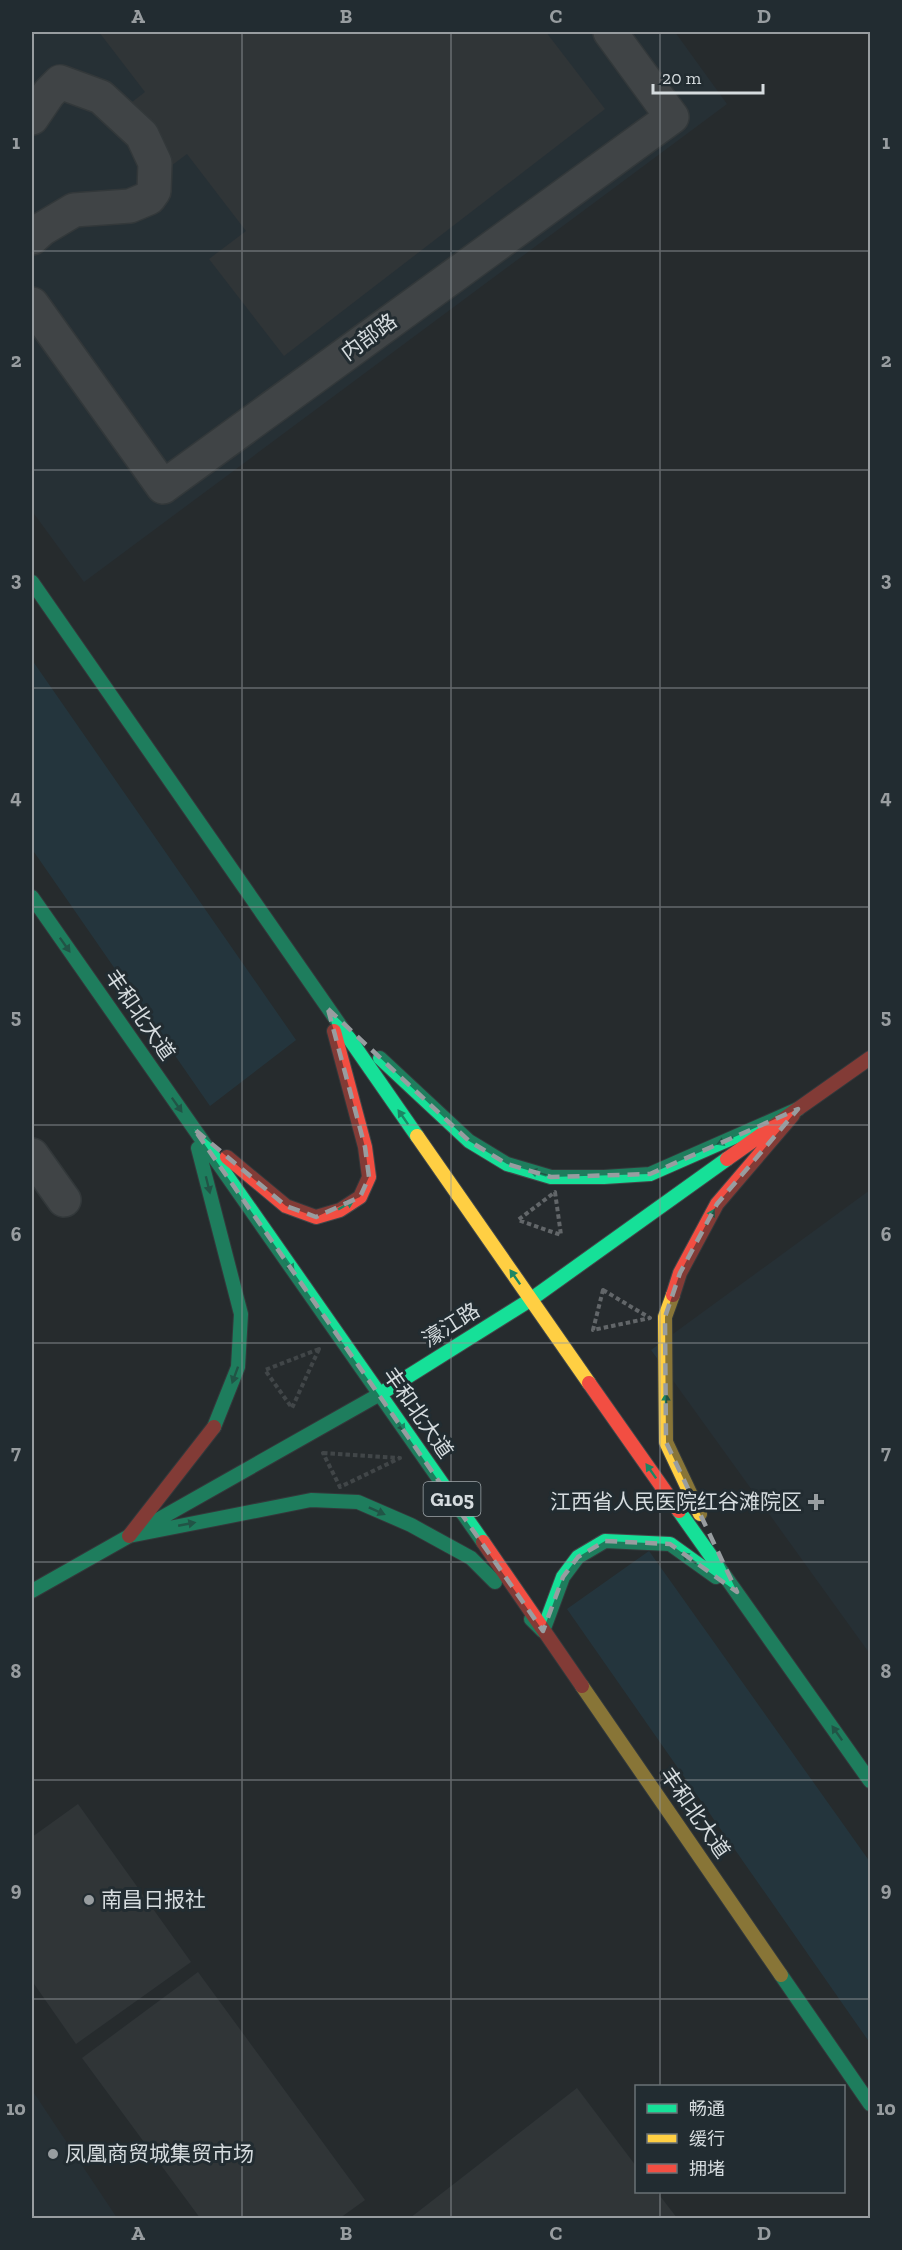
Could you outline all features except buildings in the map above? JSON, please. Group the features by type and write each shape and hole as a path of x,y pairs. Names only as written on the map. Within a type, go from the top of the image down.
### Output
{"main road":[{"path":"32,582 531,1300 870,1781"},
{"name":"丰和北大道","path":"32,897 380,1394 870,2104"},
{"path":"328,1009 469,1141 507,1164 551,1177 650,1174 798,1109"},
{"path":"194,1129 286,1206 316,1217 340,1209 360,1197 369,1178 365,1148 328,1009"},
{"name":"濠江路","path":"32,1591 380,1394 531,1300 870,1058"},
{"path":"737,1592 666,1442 665,1317 680,1273 717,1204 798,1109"},
{"path":"129,1536 216,1425 238,1367 241,1314 194,1129"},
{"path":"129,1536 311,1500 358,1502 411,1525 471,1558 543,1631 564,1576 578,1557 605,1541 670,1544 737,1592"}],"street":[{"name":"内部路","path":"32,304 163,487 672,117 610,32"},
{"path":"32,118 60,82 79,88 101,97 129,122 142,135 155,163 154,191 149,198 130,206 74,210 42,229 32,238"},
{"path":"32,1155 64,1200"}],"path":[{"path":"555,1192 561,1235 529,1224 518,1220 555,1192"},
{"path":"603,1290 650,1318 639,1320 593,1330 603,1290"},
{"path":"319,1349 297,1398 292,1408 264,1370 319,1349"}],"highlighted area":[{"path":"328,1009 469,1141 507,1164 551,1177 650,1174 798,1109 717,1204 680,1273 665,1317 666,1442 737,1592 670,1544 605,1541 578,1557 563,1577 543,1631 194,1129 286,1206 316,1217 360,1197 369,1177 365,1147"}],"shaded area":[{"path":"32,32 675,32 727,104 84,582 32,511"},
{"path":"32,660 296,1040 210,1106 32,849"},
{"name":"江西省人民医院红谷滩院区","path":"870,1190 870,1654 651,1350"},
{"path":"649,1551 870,1862 870,2043 567,1609"},
{"name":"凤凰商贸城集贸市场","path":"32,2090 117,2218 32,2218"}],"traffic: fast":[{"path":"32,582 417,1136"},
{"path":"32,897 483,1542"},
{"path":"380,1058 469,1141 507,1164 551,1177 650,1174 798,1109"},
{"path":"198,1148 241,1314 238,1367 214,1427"},
{"path":"32,1591 380,1394 530,1300 727,1159"},
{"path":"129,1536 311,1500 358,1502 411,1525 471,1558 495,1582"},
{"path":"679,1511 870,1781"},
{"path":"531,1619 543,1631 563,1577 578,1557 605,1541 670,1544 716,1577"},
{"path":"781,1975 870,2104"}],"traffic: slow":[{"path":"417,1136 589,1383"},
{"path":"673,1295 665,1317 666,1442 700,1514"},
{"path":"582,1686 781,1975"}],"traffic: jam":[{"path":"227,1157 286,1206 316,1217 340,1210 360,1197 369,1177 365,1147 334,1031"},
{"path":"727,1159 870,1058"},
{"path":"673,1295 680,1273 717,1204 793,1115"},
{"path":"589,1383 679,1511"},
{"path":"129,1536 214,1427"},
{"path":"483,1542 582,1686"}],"place":[{"name":"江西省人民医院红谷滩院区","path":"816,1502"},
{"name":"南昌日报社","path":"89,1900"},
{"name":"凤凰商贸城集贸市场","path":"53,2154"}]}
